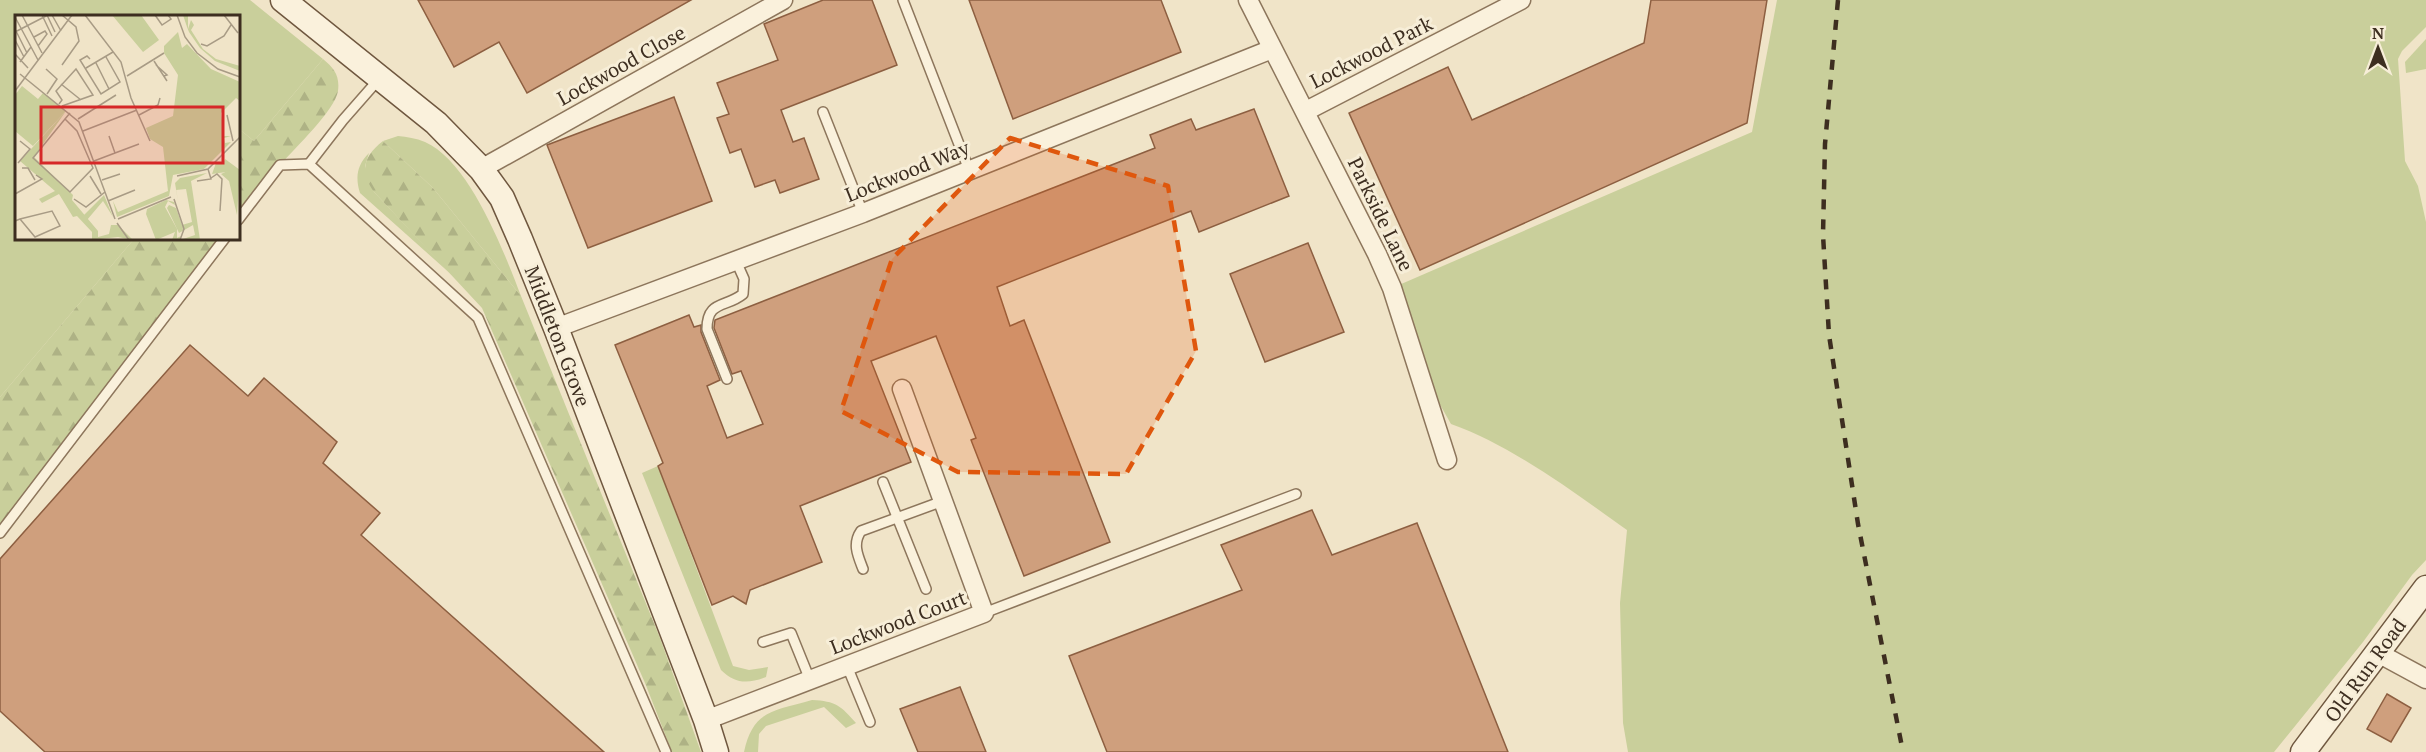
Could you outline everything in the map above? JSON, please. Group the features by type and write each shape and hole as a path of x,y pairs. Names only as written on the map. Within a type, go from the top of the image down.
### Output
{"street":[{"name":"Middleton Grove","path":"283,0 436,123 481,169 506,208 556,328 706,720 716,752"},
{"name":"Lockwood Close","path":"481,169 783,0"},
{"name":"Parkside Lane","path":"1248,0 1306,111 1392,288 1447,460"},
{"name":"Lockwood Park","path":"1306,111 1521,0"},
{"name":"Lockwood Way","path":"556,328 863,213 1272,49"},
{"name":"Lockwood Court","path":"706,720 984,613 902,389"},
{"name":"Old Run Road","path":"2303,752 2426,588"},
{"path":"2378,652 2426,679"}],"lane":[{"path":"903,0 969,170"},
{"path":"309,164 343,120 381,78"},
{"path":"823,112 863,213"},
{"path":"240,217 280,165 309,164 478,318 666,752"},
{"path":"0,533 223,240"},
{"path":"727,379 706,329 706,321 715,307 743,294 744,279 736,261"},
{"path":"883,482 926,589"},
{"path":"984,613 1296,494"},
{"path":"863,569 856,546 857,537 861,531 943,501"},
{"path":"763,642 790,633 810,680"},
{"path":"848,666 870,722"}],"highlighted area":[{"path":"1010,138 1168,186 1196,351 1126,474 958,472 841,411 892,259"}],"green space":[{"path":"0,0 250,0 323,59 254,141 240,130 240,15 15,15 15,240 133,240 0,397"},
{"path":"1777,0 2426,0 2426,27 2402,51 2398,59 2405,161 2418,186 2426,222 2426,560 2274,752 1628,752 1623,723 1620,603 1627,530 1519,457 1474,433 1451,424 1417,364 1392,288 1752,132"},
{"path":"2426,39 2426,69 2406,73 2405,62"},
{"path":"323,59 337,77 338,91 335,99 322,118 275,171 240,219 240,130 254,141"},
{"path":"398,136 425,142 457,168 484,210 521,296 433,188 383,141"},
{"path":"383,141 433,188 521,296 660,638 701,752 672,752 645,683 482,308 369,184 366,177 366,164 371,152"},
{"path":"369,153 365,166 374,192 453,276 360,193 358,172"},
{"path":"133,240 224,240 0,533 0,397"},
{"path":"658,466 733,666 749,670 768,667 766,677 753,681 742,681 731,678 721,670 642,473"},
{"path":"812,700 837,706 856,723 846,728 824,707 766,726 759,734 758,752 744,752 753,727 760,720 777,710"}],"building":[{"path":"418,0 691,0 527,93 499,42 454,67"},
{"path":"823,0 872,0 897,65 781,110 793,142 804,138 819,179 780,193 775,180 755,187 741,149 730,153 717,118 729,114 717,83 778,60 764,24"},
{"path":"969,0 1161,0 1181,52 1013,119"},
{"path":"1651,0 1767,0 1747,123 1420,270 1349,113 1448,67 1472,120 1644,43"},
{"path":"674,97 712,201 588,248 547,145"},
{"path":"1254,109 1289,196 1199,232 1191,211 997,287 1010,326 1024,320 1110,542 1024,576 971,440 976,438 936,336 871,361 911,462 800,506 822,562 750,590 746,604 733,596 712,605 658,466 663,463 615,345 689,315 694,327 701,325 701,332 720,380 707,386 727,438 763,424 741,371 732,374 714,328 715,320 1155,148 1150,135 1191,119 1196,130"},
{"path":"1308,243 1344,332 1265,362 1230,274"},
{"path":"190,345 248,396 264,378 337,442 323,463 380,513 361,535 604,752 45,752 0,711 0,559"},
{"path":"1312,510 1332,555 1417,523 1508,752 1107,752 1069,656 1242,590 1221,545"},
{"path":"960,687 986,752 918,752 900,709"},
{"path":"2387,694 2411,708 2391,742 2367,729"}],"railway":[{"path":"1838,0 1825,144 1823,235 1829,335 1858,524 1903,752"}]}
